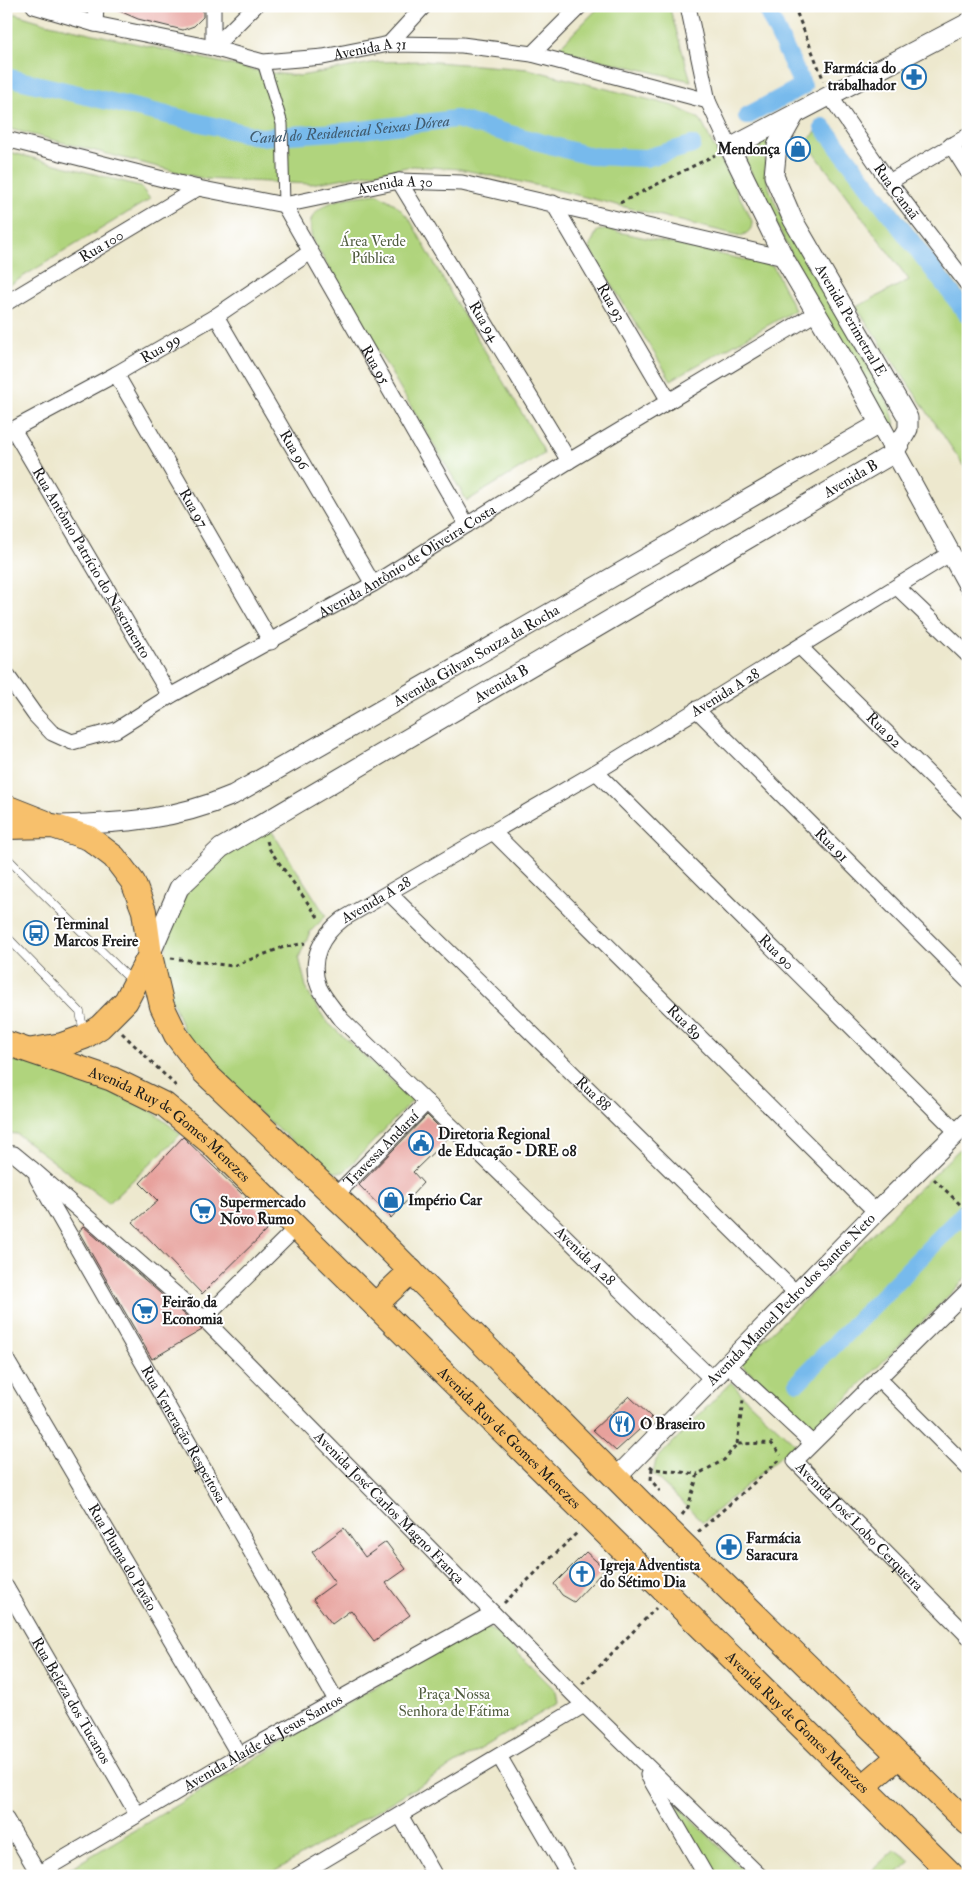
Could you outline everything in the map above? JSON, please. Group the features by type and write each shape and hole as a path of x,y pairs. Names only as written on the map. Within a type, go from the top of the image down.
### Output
{"main road":[{"path":"6,808 89,838 114,857 133,882 144,911 150,955 162,1006 176,1035 204,1072 335,1196 898,1758 968,1823"},
{"path":"6,827 53,826"},
{"path":"31,1051 62,1045 84,1037 115,1015 136,984 150,955"},
{"name":"Avenida Ruy de Gomes Menezes","path":"6,1043 112,1079 165,1105 230,1160 953,1876"},
{"path":"376,1305 411,1272"},
{"path":"863,1786 898,1758"}],"street":[{"name":"Avenida A 31","path":"34,6 95,24 213,48 263,62 323,57 389,44 462,45 532,54 708,101"},
{"path":"95,24 96,6"},
{"path":"213,6 213,48"},
{"path":"213,48 255,6"},
{"path":"389,44 424,6"},
{"path":"532,54 580,6"},
{"name":"Avenida Perimetral E","path":"688,6 708,101 784,258 894,453"},
{"path":"730,148 968,23"},
{"path":"263,62 282,124 284,205"},
{"name":"Rua Canaã","path":"830,96 889,182 968,285"},
{"name":"Avenida Perimetral E","path":"795,114 776,146 774,176 793,220 908,418 908,429 894,453"},
{"path":"889,182 968,136"},
{"name":"Avenida A 30","path":"6,139 198,188 284,205 399,181 462,183 784,258"},
{"path":"951,146 968,172"},
{"name":"Rua 94","path":"399,181 569,462"},
{"name":"Rua 100","path":"6,303 198,188"},
{"name":"Rua 93","path":"553,203 669,401"},
{"name":"Rua 95","path":"284,205 467,525"},
{"name":"Rua 99","path":"10,431 116,374 216,316 310,253"},
{"name":"Avenida Antônio de Oliveira Costa","path":"6,674 35,715 52,733 72,742 116,730 170,696 271,642 373,584 569,462 816,313"},
{"name":"Rua 96","path":"216,316 373,584"},
{"name":"Rua 97","path":"116,374 271,642"},
{"name":"Avenida Gilvan Souza da Rocha","path":"53,826 161,817 192,811 233,795 879,424"},
{"name":"Rua Antônio Patrício do Nascimento","path":"10,431 170,696"},
{"path":"894,453 968,585"},
{"name":"Avenida B","path":"150,955 180,888 221,848 894,453"},
{"name":"Avenida A 28","path":"712,1379 341,1019 318,985 316,968 325,935 343,919 390,894 596,772 951,553"},
{"path":"897,587 968,655"},
{"name":"Rua 92","path":"800,647 968,813"},
{"name":"Rua 91","path":"696,709 968,981"},
{"name":"Rua 90","path":"596,772 962,1127"},
{"name":"Rua 89","path":"494,832 876,1212"},
{"name":"Rua 88","path":"390,894 796,1293"},
{"name":"Travessa Andaraí","path":"335,1196 427,1102"},
{"name":"Avenida Manoel Pedro dos Santos Neto","path":"616,1478 796,1293 962,1127"},
{"name":"Avenida José Carlos Magno França","path":"6,1153 14,1154 31,1168 204,1319 578,1699 760,1876"},
{"name":"Rua Veneração Respeitosa","path":"31,1168 336,1700"},
{"path":"204,1319 298,1227"},
{"name":"Avenida José Lobo Cerqueira","path":"965,1298 808,1440 795,1461 968,1636"},
{"name":"Rua Pluma do Pavão","path":"6,1359 239,1755"},
{"path":"727,1364 808,1440"},
{"path":"878,1378 968,1468"},
{"name":"Rua Beleza dos Tucanos","path":"6,1587 137,1814"},
{"name":"Avenida Alaíde de Jesus Santos","path":"36,1874 239,1755 493,1613"},
{"path":"300,1875 499,1756 578,1699"},
{"path":"499,1756 569,1876"},
{"path":"638,1759 706,1876"},
{"path":"400,1815 435,1876"},
{"path":"6,1819 36,1874"}],"lane":[{"path":"6,857 136,984"},
{"path":"6,936 80,1012 84,1037"}],"path":[{"path":"794,6 830,96"},
{"path":"599,214 730,148"},
{"path":"150,955 233,966 281,948 325,935 284,867 270,850 262,823"},
{"path":"939,1184 968,1212"},
{"path":"638,1455 652,1468 698,1474 724,1460 737,1444 744,1397 743,1381"},
{"path":"708,1524 783,1457 808,1440"},
{"path":"737,1444 771,1443 783,1457"},
{"path":"652,1468 651,1480 660,1491"},
{"path":"682,1515 688,1507 698,1474"},
{"path":"493,1613 592,1518"},
{"path":"578,1699 669,1595"}],"green space":[{"path":"600,6 669,6 691,81 557,50"},
{"path":"6,11 45,23 263,72 300,76 377,62 423,61 528,69 674,106 700,119 752,221 751,229 741,236 549,188 460,169 413,166 311,184 205,179 6,128"},
{"path":"828,120 968,300 968,472 856,307 909,280 806,142"},
{"path":"775,129 765,160 765,170 772,197 811,270 880,385 892,414 894,432 817,306 746,162 752,146"},
{"path":"6,151 140,186 150,199 6,287"},
{"name":"Área Verde Pública","path":"378,194 395,204 409,218 454,299 542,447 544,454 467,501 312,239 311,220 322,207 340,200"},
{"path":"605,229 773,266 795,310 671,380 589,248 597,231"},
{"path":"269,827 326,916 310,932 299,957 307,991 326,1021 413,1100 344,1172 328,1172 260,1113 186,1037 166,984 165,956 170,924 186,893 212,865 245,840"},
{"path":"6,1060 37,1063 84,1079 150,1110 181,1134 109,1203 17,1134 6,1133"},
{"path":"968,1141 968,1276 813,1432 740,1363"},
{"path":"731,1382 744,1397 795,1444 703,1522 653,1474 656,1460"},
{"name":"Praça Nossa Senhora de Fátima","path":"484,1627 498,1633 556,1691 558,1703 267,1876 57,1876 455,1640"},
{"path":"671,1799 749,1876 714,1876"},
{"path":"895,1849 911,1861 894,1876 866,1876"}],"building":[{"path":"108,6 203,6 203,17 194,26 183,30 138,19"},
{"path":"427,1115 449,1137 413,1172 423,1183 391,1218 359,1185"},
{"name":"Supermercado Novo Rumo","path":"183,1137 273,1224 202,1294 133,1222 158,1201 140,1183"},
{"path":"83,1226 202,1330 152,1359 79,1232"},
{"name":"O Braseiro","path":"629,1396 652,1418 616,1451 593,1430"},
{"path":"344,1528 365,1557 386,1542 406,1569 386,1583 410,1615 374,1641 351,1610 332,1624 313,1599 335,1583 312,1552"},
{"name":"Igreja Adventista do Sétimo Dia","path":"586,1552 605,1569 574,1602 562,1595 554,1584"}],"waterway":[{"path":"747,116 803,86 765,6"},
{"name":"Canal do Residencial Seixas Dórea","path":"6,77 260,137 351,131 456,119 590,156 646,158 692,145"},
{"path":"823,127 968,315"},
{"path":"798,1382 968,1209"}],"place":[{"name":"Farmácia do trabalhador","path":"914,77"},
{"name":"Mendonça","path":"798,149"},
{"name":"Terminal Marcos Freire","path":"36,933"},
{"name":"Diretoria Regional de Educação - DRE 08","path":"421,1143"},
{"name":"Império Car","path":"391,1200"},
{"name":"Supermercado Novo Rumo","path":"203,1211"},
{"name":"Feirão da Economia","path":"145,1311"},
{"name":"O Braseiro","path":"622,1424"},
{"name":"Farmácia Saracura","path":"729,1547"},
{"name":"Igreja Adventista do Sétimo Dia","path":"582,1574"}]}
